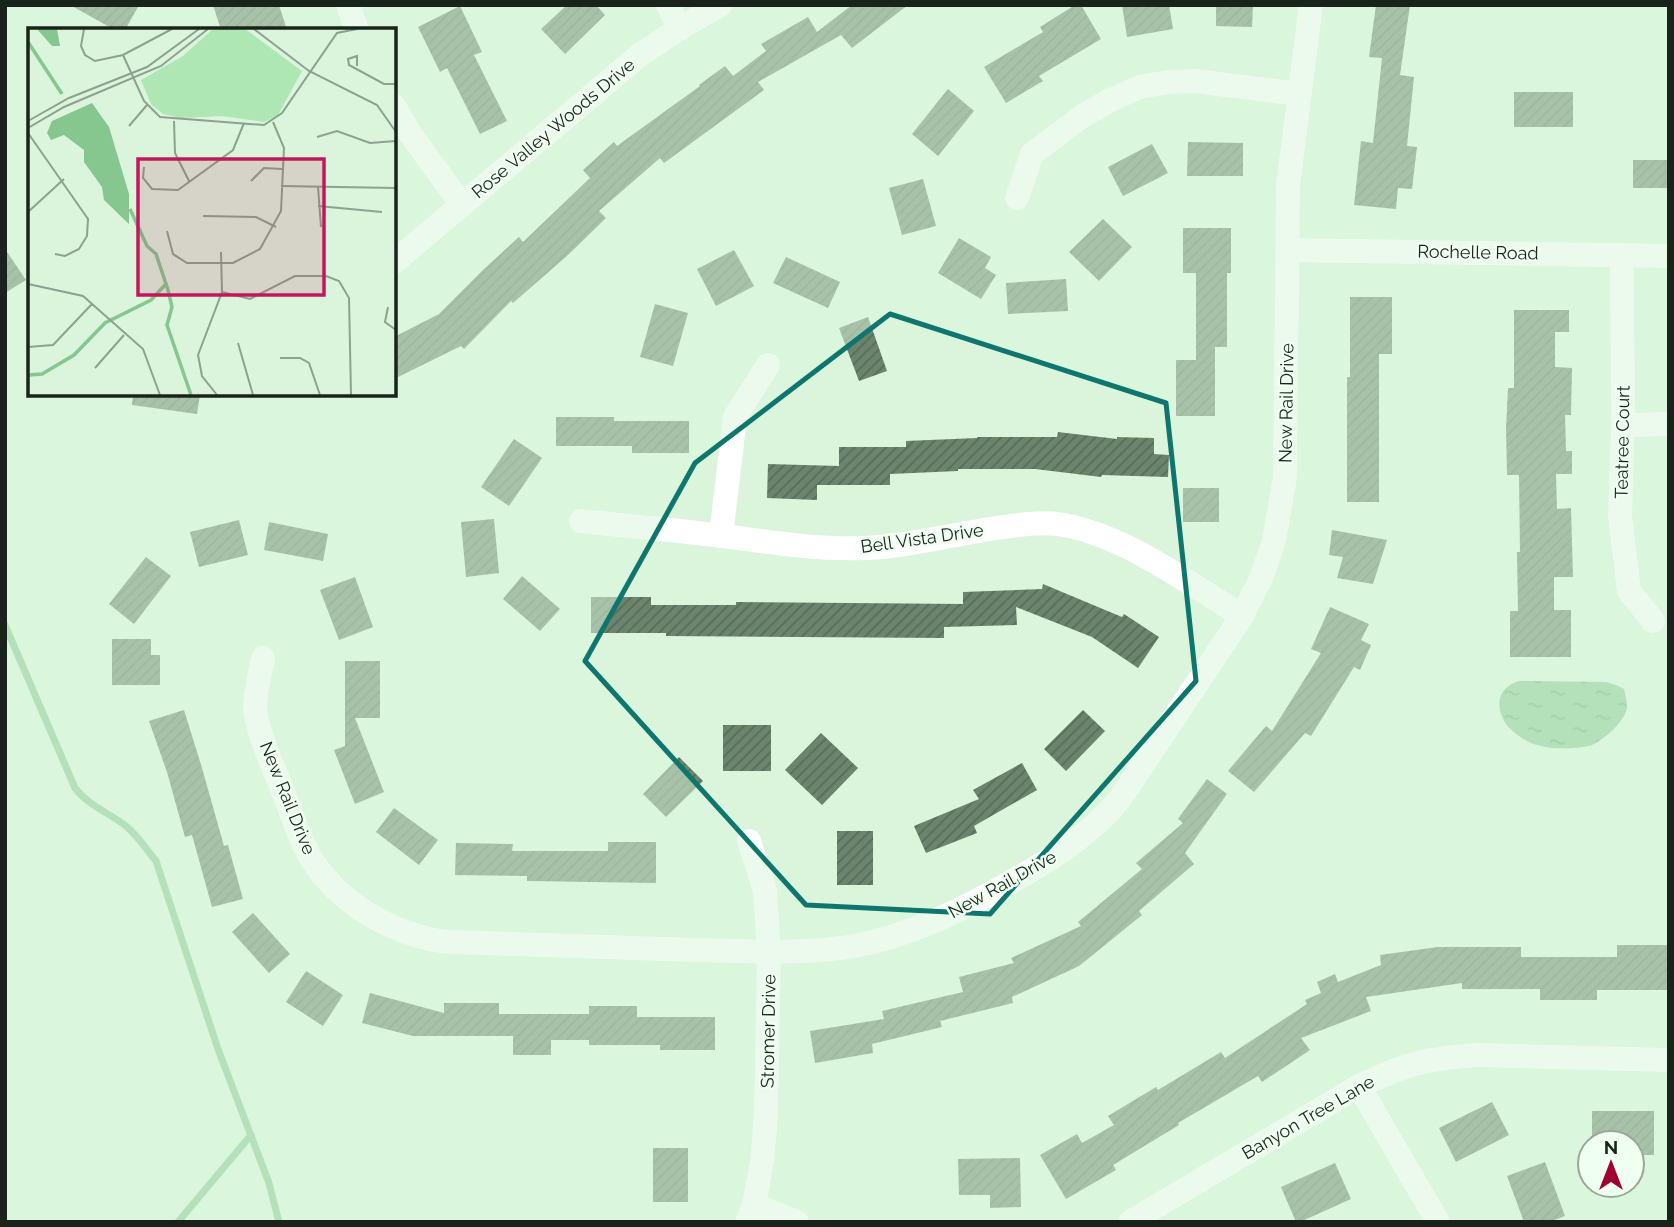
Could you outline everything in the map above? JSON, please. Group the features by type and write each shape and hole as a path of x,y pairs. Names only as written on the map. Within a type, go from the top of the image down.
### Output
{"street":[{"path":"348,5 356,28"},
{"path":"668,5 679,29"},
{"name":"Rose Valley Woods Drive","path":"396,260 641,54 720,5"},
{"name":"New Rail Drive","path":"263,658 255,708 268,753 301,839 313,861 345,898 396,929 437,940 496,944 769,952 853,946 897,935 941,919 1039,867 1103,819 1120,799 1242,616 1261,578 1274,541 1285,477 1288,185 1311,5"},
{"path":"1017,198 1032,154 1081,117 1139,87 1195,81 1299,94"},
{"path":"396,109 461,205"},
{"name":"Rochelle Road","path":"1288,250 1669,256"},
{"name":"Teatree Court","path":"1622,255 1623,425 1620,516 1629,591 1653,621"},
{"path":"720,536 735,417 768,365"},
{"path":"1623,425 1669,424"},
{"name":"Bell Vista Drive","path":"580,521 818,548 867,548 1024,524 1066,525 1140,553 1242,616"},
{"name":"Stromer Drive","path":"749,841 765,891 769,952 766,1116 762,1161 750,1213"},
{"name":"Banyon Tree Lane","path":"1130,1222 1359,1086 1417,1063 1465,1056 1669,1060"},
{"path":"1359,1086 1438,1222"},
{"path":"750,1213 797,1222"}],"highlighted area":[{"path":"890,314 1166,403 1196,681 990,914 806,905 585,661 695,463"}],"water":[{"path":"1519,681 1606,682 1624,689 1626,710 1613,730 1592,745 1550,748 1533,744 1508,726 1500,711 1502,692"}],"building":[{"path":"70,5 139,5 126,28 111,28"},
{"path":"213,5 279,5 286,28 220,28"},
{"path":"567,5 596,5 605,15 565,54 541,29"},
{"path":"852,5 908,5 852,48 841,35 758,82 764,90 664,163 660,158 599,211 606,218 568,255 513,303 511,301 464,349 461,346 396,378 396,336 439,314 519,237 523,242 590,178 583,170 614,142 617,146 725,66 733,76 766,51 761,44 808,17 817,32"},
{"path":"1075,5 1081,5 1101,39 1039,76 1043,81 1006,103 984,67 1043,32 1040,27"},
{"path":"1122,5 1169,5 1173,29 1127,37"},
{"path":"1216,5 1253,5 1252,27 1216,26"},
{"path":"1376,5 1410,5 1400,75 1414,77 1407,146 1417,147 1412,189 1398,188 1396,209 1354,205 1361,141 1373,143 1382,58 1369,57"},
{"path":"460,6 482,52 474,55 507,121 480,134 447,68 440,72 418,27"},
{"path":"948,89 974,111 938,156 912,134"},
{"path":"1514,92 1573,92 1573,127 1514,127"},
{"path":"1188,142 1243,143 1243,176 1187,176"},
{"path":"1152,144 1168,173 1123,196 1108,167"},
{"path":"1633,160 1669,160 1669,188 1633,188"},
{"path":"923,179 936,226 902,235 889,188"},
{"path":"1103,219 1132,247 1099,281 1069,252"},
{"path":"1183,228 1231,228 1231,273 1227,273 1227,347 1215,347 1215,416 1176,416 1176,360 1196,360 1196,273 1183,273"},
{"path":"959,238 991,257 985,268 996,275 981,299 938,273"},
{"path":"5,249 26,280 5,293"},
{"path":"734,250 754,286 716,306 697,269"},
{"path":"786,257 840,282 828,308 773,283"},
{"path":"1066,279 1068,311 1008,314 1006,283"},
{"path":"1350,297 1392,297 1392,354 1379,354 1379,502 1347,502"},
{"path":"655,304 688,313 673,366 640,357"},
{"path":"1514,310 1569,310 1569,332 1555,332 1555,367 1572,368 1571,415 1565,415 1566,451 1572,451 1572,474 1556,474 1557,509 1571,508 1573,577 1554,577 1554,610 1571,610 1571,657 1510,657 1510,611 1518,611 1517,552 1520,552 1519,475 1507,475 1508,388 1514,388"},
{"path":"868,317 887,371 859,381 839,328"},
{"path":"133,396 200,396 197,414 132,405"},
{"path":"556,417 614,417 614,421 689,421 689,453 632,453 632,446 556,446"},
{"path":"1058,432 1117,439 1154,438 1154,454 1169,455 1168,477 1101,477 1035,469 958,469 890,474 890,485 817,485 817,500 767,498 768,464 839,466 839,447 906,447 906,441 977,437 1057,437"},
{"path":"514,439 542,458 509,506 481,487"},
{"path":"1183,488 1219,488 1219,522 1183,522"},
{"path":"494,519 499,573 466,577 461,522"},
{"path":"239,520 248,555 199,567 190,532"},
{"path":"269,522 328,534 323,561 264,550"},
{"path":"1332,530 1387,540 1373,584 1337,578 1343,557 1329,555"},
{"path":"146,557 171,576 134,624 109,604"},
{"path":"522,576 560,609 540,631 503,599"},
{"path":"355,577 373,627 339,640 320,590"},
{"path":"1043,584 1122,617 1124,614 1159,637 1138,668 1092,637 1016,607 1017,625 944,627 944,638 591,633 591,597 651,597 651,605 736,605 736,602 963,604 963,592 1042,589"},
{"path":"1330,607 1369,624 1361,640 1371,645 1360,670 1354,667 1311,736 1305,733 1254,792 1228,771 1266,726 1272,731 1321,653 1311,649"},
{"path":"112,639 151,639 151,655 160,655 160,685 112,685"},
{"path":"345,661 380,661 380,718 355,718 384,792 355,804 334,750 345,746"},
{"path":"184,710 224,846 228,845 243,899 212,907 192,835 185,837 149,721"},
{"path":"1083,710 1105,731 1066,771 1044,749"},
{"path":"723,725 771,725 771,771 723,771"},
{"path":"821,733 858,768 822,805 785,770"},
{"path":"679,757 703,781 666,817 643,794"},
{"path":"1022,763 1037,790 974,826 977,833 926,853 914,826 979,799 973,790"},
{"path":"1207,779 1227,794 1185,853 1194,864 1139,911 1142,915 1079,966 1012,997 1013,1003 940,1021 942,1027 872,1044 873,1053 815,1063 810,1031 884,1019 882,1011 963,992 959,977 1014,963 1011,958 1081,926 1078,922 1142,869 1136,863 1183,823 1178,819"},
{"path":"394,808 438,840 419,865 376,832"},
{"path":"837,831 873,831 873,885 837,885"},
{"path":"608,842 656,842 656,883 527,881 527,876 455,875 456,843 513,844 512,851 608,851"},
{"path":"253,913 290,954 269,973 232,932"},
{"path":"1617,945 1669,945 1669,990 1597,990 1597,1000 1540,1000 1540,989 1462,989 1462,983 1366,997 1371,1011 1301,1038 1310,1050 1262,1082 1258,1076 1178,1123 1179,1125 1113,1165 1116,1170 1066,1199 1040,1155 1077,1134 1082,1143 1114,1125 1108,1116 1221,1052 1225,1058 1307,1004 1305,1000 1321,993 1317,982 1335,974 1338,982 1381,965 1380,955 1438,947 1521,947 1521,957 1617,957"},
{"path":"306,971 343,995 323,1026 286,1002"},
{"path":"370,993 444,1013 444,1003 499,1003 499,1014 589,1014 589,1006 637,1006 637,1017 715,1017 715,1050 660,1050 660,1045 589,1045 589,1040 551,1040 551,1055 513,1055 513,1036 413,1036 362,1023"},
{"path":"1492,1102 1509,1135 1456,1162 1439,1128"},
{"path":"1592,1111 1654,1111 1654,1155 1646,1155 1646,1129 1592,1129"},
{"path":"653,1148 688,1148 688,1202 653,1202"},
{"path":"1020,1158 1021,1207 990,1208 990,1195 959,1195 958,1159"},
{"path":"1545,1162 1565,1216 1549,1222 1524,1222 1507,1176"},
{"path":"1335,1163 1351,1199 1296,1222 1281,1187"}],"waterway":[{"path":"5,625 75,788 92,804 130,830 156,861 218,1049 269,1183 279,1222"},
{"path":"178,1222 251,1135"}]}
